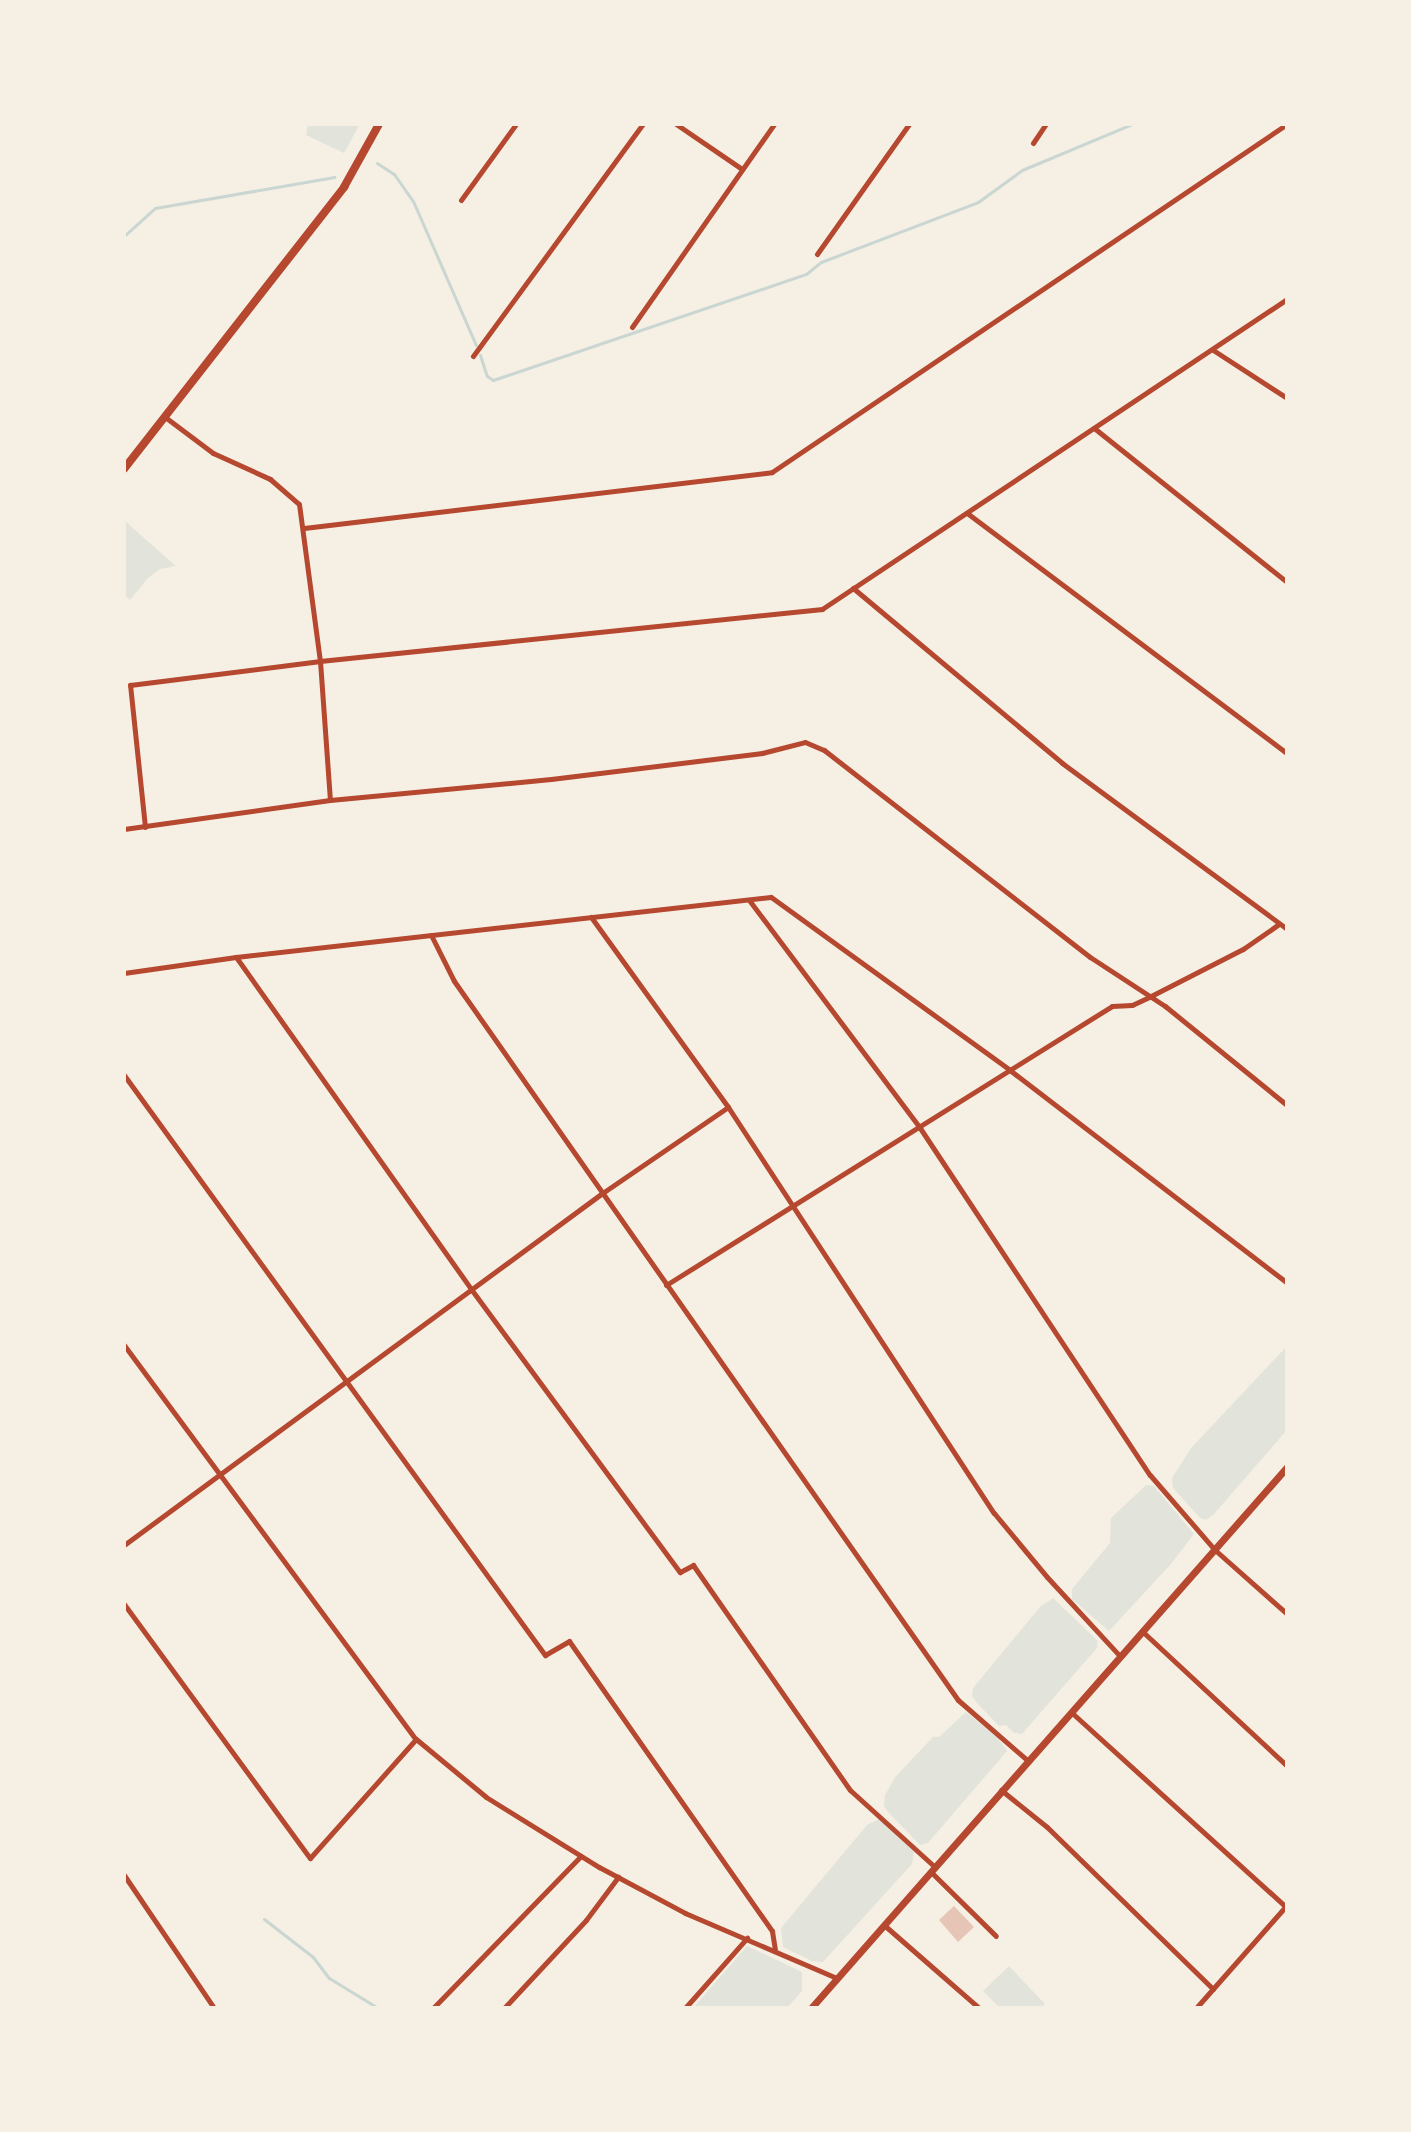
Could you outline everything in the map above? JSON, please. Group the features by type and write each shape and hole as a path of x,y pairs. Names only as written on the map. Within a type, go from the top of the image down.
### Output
{"main road":[{"path":"124,469 344,187 379,124"},
{"path":"811,2008 1286,1469"}],"street":[{"path":"461,200 516,124"},
{"path":"473,356 643,124"},
{"path":"676,124 742,169"},
{"path":"632,327 774,124"},
{"path":"817,254 909,124"},
{"path":"1033,143 1046,124"},
{"path":"304,528 772,472 1287,124"},
{"path":"145,827 130,685 320,661 822,609 1287,299"},
{"path":"1213,350 1287,398"},
{"path":"164,417 213,453 286,490 299,504 320,661 330,800"},
{"path":"1094,428 1287,582"},
{"path":"967,513 1287,753"},
{"path":"853,588 1062,763 1287,929"},
{"path":"124,829 330,800 566,778 762,753 789,743 805,742 824,750 1090,957 1165,1006 1287,1105"},
{"path":"124,973 236,957 771,897 1011,1071 1287,1283"},
{"path":"749,900 920,1128 1150,1475 1215,1550 1287,1614"},
{"path":"591,917 728,1107 994,1513 1047,1577 1120,1656"},
{"path":"666,1285 1112,1006 1132,1005 1149,997 1243,949 1279,924"},
{"path":"431,935 454,981 958,1700 1027,1760"},
{"path":"236,957 471,1289 680,1572 693,1565 850,1790 933,1869 996,1936"},
{"path":"124,1075 545,1655 569,1641 772,1931 775,1949"},
{"path":"124,1545 601,1194 728,1107"},
{"path":"124,1345 416,1739 486,1797 581,1856 685,1913 837,1978"},
{"path":"124,1604 310,1858 416,1739"},
{"path":"1143,1632 1287,1766"},
{"path":"1070,1712 1286,1906 1196,2008"},
{"path":"1000,1790 1047,1827 1213,1989"},
{"path":"433,2008 581,1856"},
{"path":"124,1875 214,2008"},
{"path":"504,2008 586,1920 618,1877"},
{"path":"884,1925 979,2008"},
{"path":"685,2008 747,1938"}],"shaded area":[{"path":"308,124 360,124 344,153 306,135"},
{"path":"125,521 176,566 160,569 130,600 124,594"},
{"path":"1287,1346 1287,1430 1214,1514 1206,1520 1200,1518 1173,1488 1172,1478 1191,1448"},
{"path":"1146,1485 1154,1486 1194,1534 1171,1564 1109,1631 1072,1599 1072,1589 1110,1543 1111,1518"},
{"path":"1053,1598 1098,1641 1097,1648 1022,1734 1014,1733 1006,1725 999,1726 977,1703 972,1696 973,1688 1040,1607"},
{"path":"966,1712 996,1736 1007,1751 928,1843 920,1845 888,1812 884,1806 885,1795 896,1776 933,1737 939,1737"},
{"path":"879,1819 914,1852 912,1864 823,1962 812,1961 783,1947 781,1928 867,1825"},
{"path":"747,1946 802,1972 802,1991 787,2008 693,2008"},
{"path":"1009,1966 1045,2004 1040,2008 1000,2008 983,1991"}],"building":[{"path":"954,1906 974,1927 958,1942 939,1920"}],"waterway":[{"path":"480,355 487,376 493,380 806,274 821,262 978,202 1022,170 1132,124"},
{"path":"377,163 394,174 413,201 476,345"},
{"path":"124,236 155,208 334,177"},
{"path":"264,1919 313,1957 329,1978 378,2008"}]}
